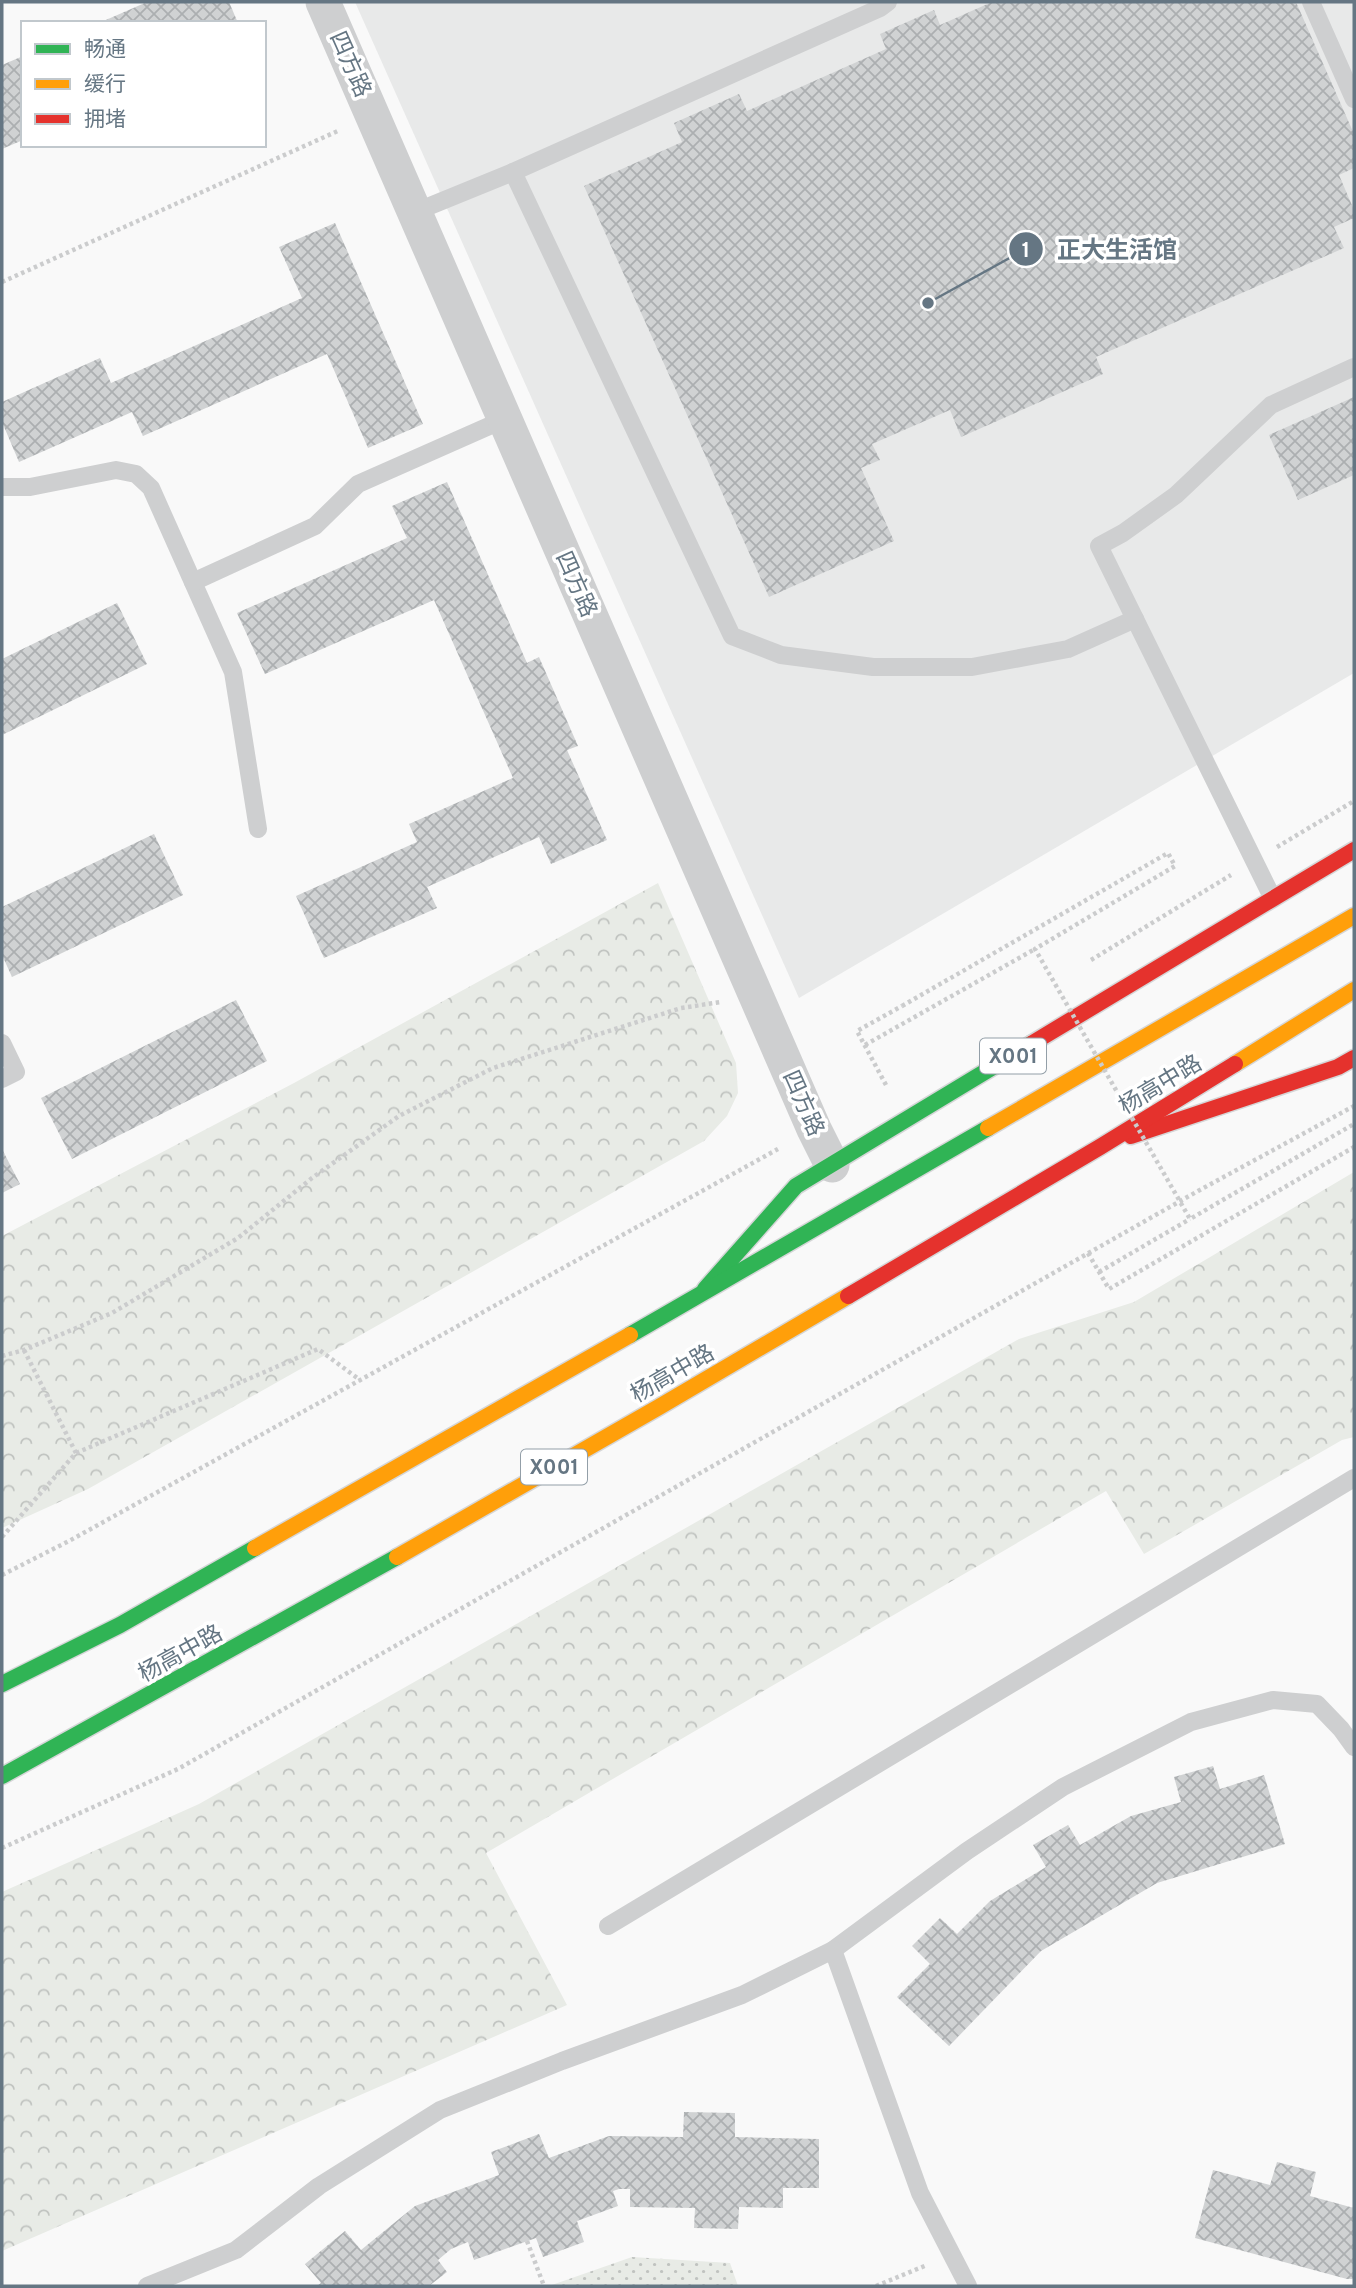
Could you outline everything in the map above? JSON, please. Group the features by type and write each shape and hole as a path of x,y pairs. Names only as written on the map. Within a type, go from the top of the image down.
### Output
{"main road":[{"name":"杨高中路","path":"700,1295 796,1186 1354,850"},
{"name":"杨高中路","path":"2,1684 120,1625 700,1295 1354,916"},
{"name":"杨高中路","path":"2,1776 275,1626 659,1407 1100,1147 1354,989"},
{"name":"X001","path":"1100,1147 1338,1067 1354,1058"}],"street":[{"name":"四方路","path":"323,2 832,1165"}],"lane":[{"path":"415,212 513,172 880,8 888,2"},
{"path":"1311,2 1354,99"},
{"path":"513,172 732,636 781,655 873,667 972,667 1068,649 1135,620"},
{"path":"1273,899 1099,546 1123,533 1176,495 1271,405 1354,367"},
{"path":"193,582 315,526 358,484 505,419"},
{"path":"2,487 30,487 116,471 136,474 150,488 233,672 258,829"},
{"path":"2,1044 16,1072 2,1079"},
{"path":"608,1926 1354,1478"},
{"path":"147,2286 236,2250 319,2186 440,2110 562,2061 742,1995 833,1950 967,1851 1063,1787 1191,1722 1273,1700 1317,1704 1354,1747"},
{"path":"833,1950 920,2193 968,2286"}],"path":[{"path":"2,282 373,115"},
{"path":"1091,960 1354,801"},
{"path":"865,1045 1175,866 1168,853 858,1031 865,1045 886,1085 897,1078"},
{"path":"1035,948 1190,1219"},
{"path":"1045,988 1056,981"},
{"path":"2,1356 24,1350 112,1313 238,1238 312,1178 399,1116 492,1068 681,1008 757,996"},
{"path":"2,1848 178,1769 1088,1253 1354,1106"},
{"path":"1098,1272 1354,1124"},
{"path":"2,1575 69,1541 814,1129"},
{"path":"1088,1253 1109,1289 1354,1147"},
{"path":"2,1537 76,1453 318,1349 360,1380"},
{"path":"24,1350 76,1453"},
{"path":"527,2241 544,2286"},
{"path":"876,2286 952,2255"}],"shaded area":[{"path":"355,2 1354,2 1354,673 799,998"}],"green space":[{"path":"658,883 736,1063 738,1093 727,1116 704,1141 88,1489 2,1528 2,1236 294,1083"},
{"path":"1354,1172 1354,1437 1342,1440 1144,1554 1106,1491 486,1853 567,2005 2,2251 2,1892 199,1804 1019,1339 1134,1302"},
{"path":"632,2257 730,2263 738,2286 549,2286"}],"building":[{"path":"147,2 229,2 237,21 104,21"},
{"path":"992,2 1296,2 1354,134 1354,168 1339,175 1354,210 1354,218 1334,227 1344,248 1096,357 1103,374 961,437 950,410 872,444 880,460 861,468 894,541 769,597 584,186 682,142 674,123 739,94 747,111 886,49 880,34 934,10 940,25"},
{"path":"21,57 21,141 2,149 2,65"},
{"path":"335,223 423,424 368,448 327,354 143,436 132,412 19,462 2,422 2,402 100,358 111,383 302,298 279,247"},
{"path":"1354,397 1354,475 1298,500 1269,435"},
{"path":"447,482 527,663 539,657 578,746 567,750 607,840 551,864 539,837 427,887 437,908 324,958 296,896 417,842 409,824 513,778 434,600 265,674 237,613 407,538 392,506"},
{"path":"117,603 147,664 2,735 2,659"},
{"path":"154,834 183,895 12,977 2,955 2,907"},
{"path":"236,1000 267,1061 72,1159 41,1098"},
{"path":"2,1149 20,1184 2,1193"},
{"path":"1213,1766 1220,1789 1264,1775 1285,1844 1157,1883 1041,1951 949,2046 897,1997 930,1964 912,1946 940,1918 957,1934 990,1901 1046,1867 1033,1845 1068,1825 1080,1845 1131,1816 1181,1802 1174,1777"},
{"path":"684,2112 735,2113 735,2137 819,2139 819,2188 783,2188 783,2208 739,2207 738,2229 694,2228 695,2208 630,2207 630,2189 619,2189 613,2191 618,2206 577,2221 584,2242 543,2257 536,2238 474,2260 468,2242 451,2249 438,2260 447,2272 429,2286 317,2286 321,2283 305,2264 345,2231 361,2250 415,2206 499,2175 491,2152 539,2134 549,2158 609,2136 683,2137"},
{"path":"1277,2162 1316,2172 1310,2196 1354,2208 1354,2279 1195,2238 1213,2170 1270,2185"}],"traffic: fast":[{"path":"705,1289 796,1186 1031,1044"},
{"path":"630,1335 988,1128"},
{"path":"2,1684 120,1625 255,1548"},
{"path":"2,1776 397,1557"}],"traffic: slow":[{"path":"988,1128 1354,916"},
{"path":"1235,1064 1354,990"},
{"path":"397,1557 848,1296"},
{"path":"255,1548 630,1335"}],"traffic: jam":[{"path":"1031,1044 1354,850"},
{"path":"1131,1136 1338,1067 1354,1058"},
{"path":"848,1296 1235,1064"}],"place":[{"name":"正大生活馆","path":"928,303"}]}
